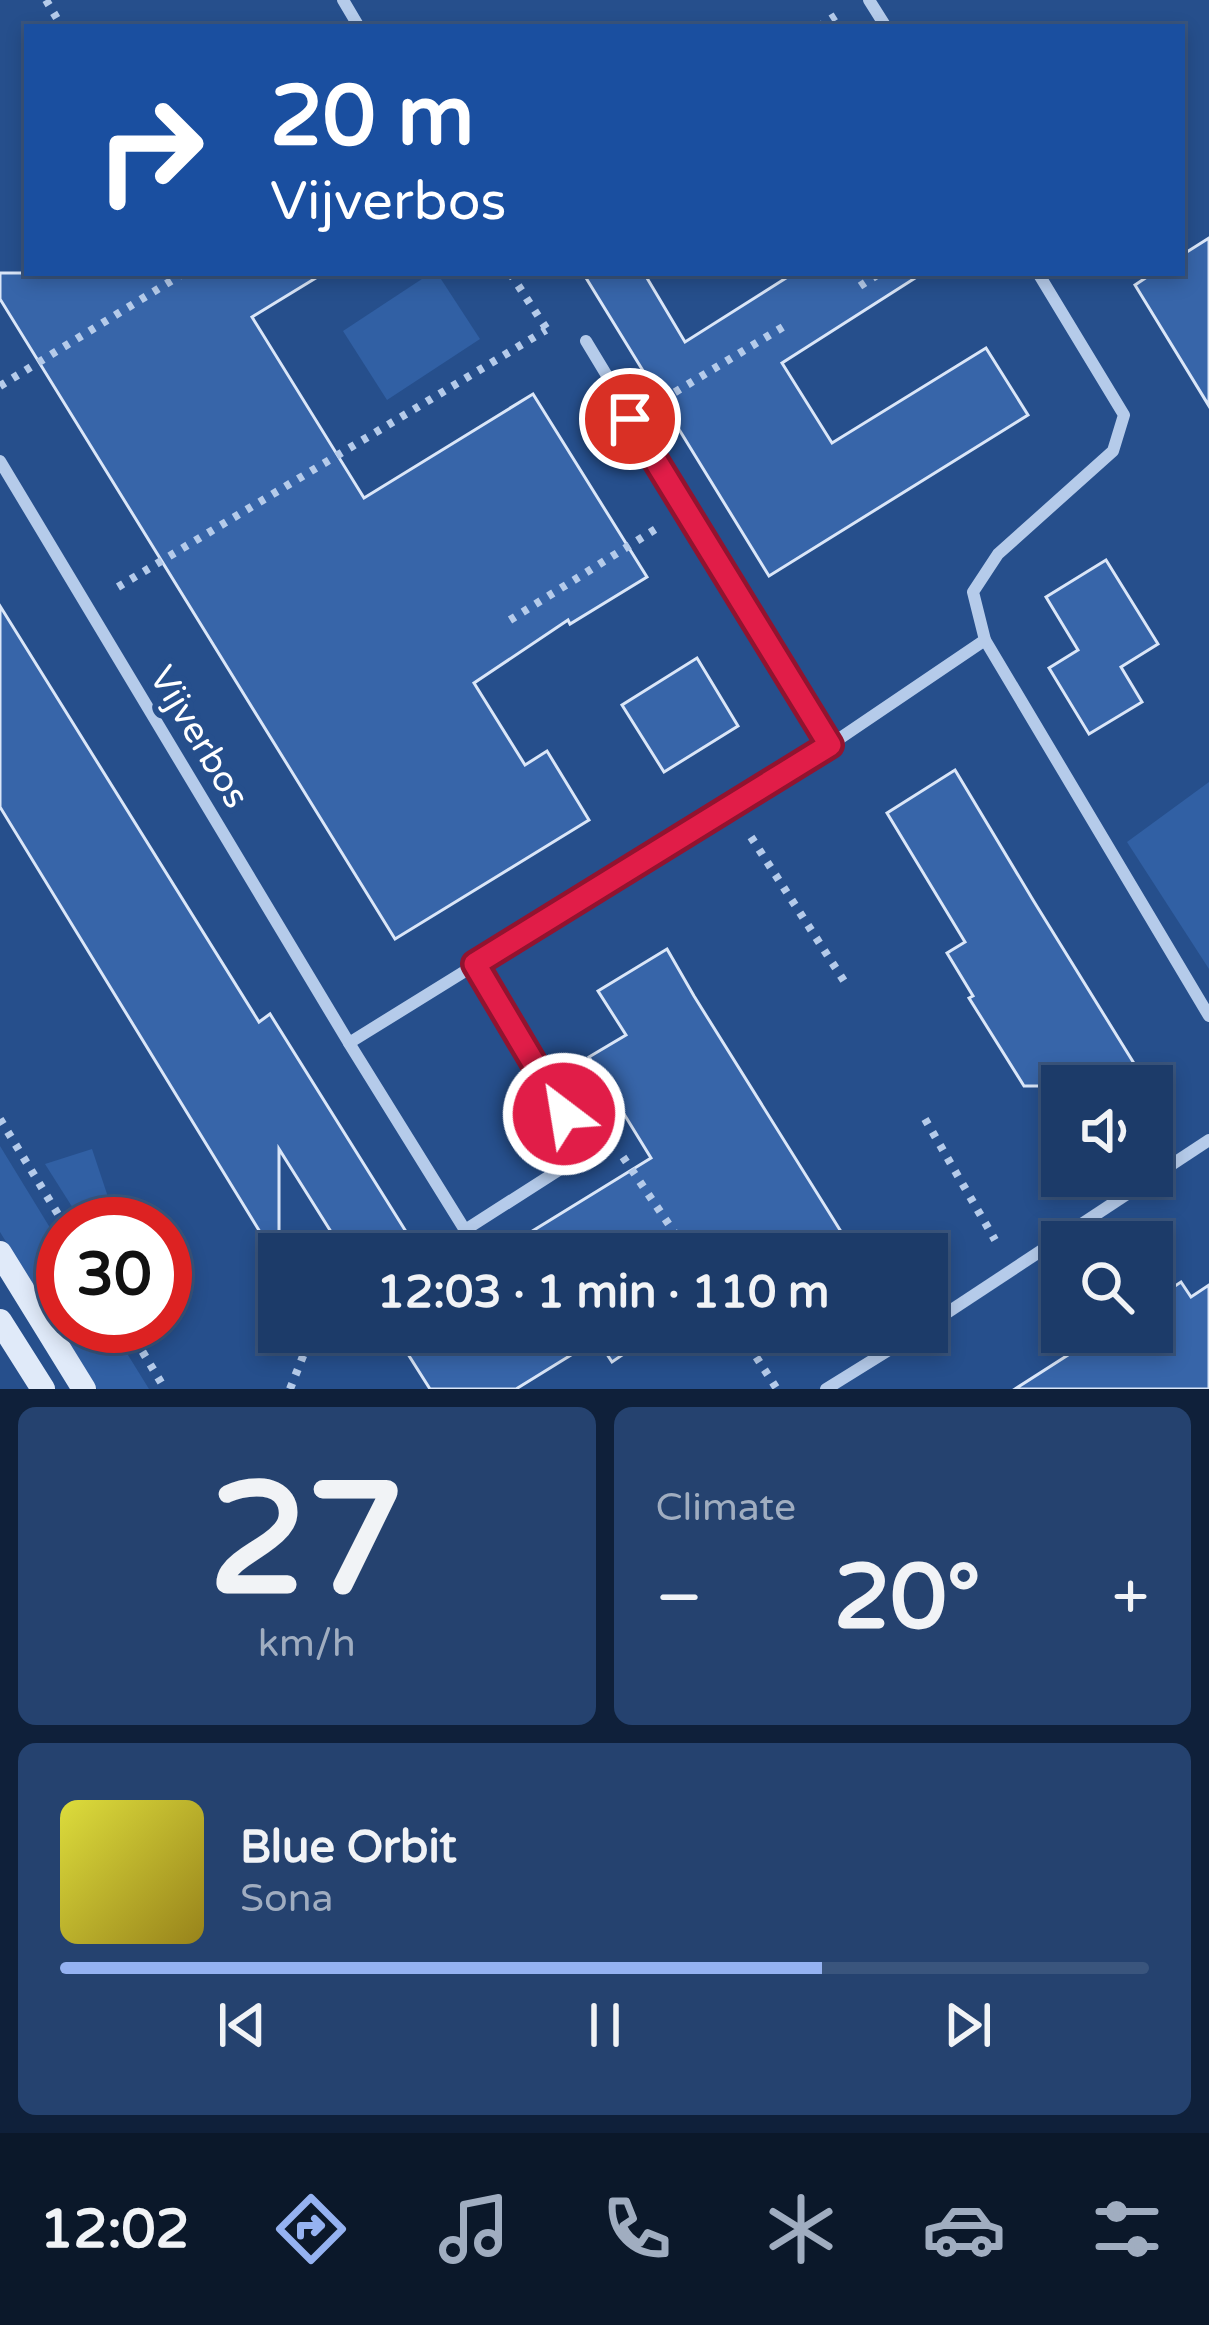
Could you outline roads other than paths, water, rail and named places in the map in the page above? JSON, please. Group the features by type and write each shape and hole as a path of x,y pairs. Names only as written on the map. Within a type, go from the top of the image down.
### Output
{"main road":[{"path":"0,1253 84,1389"},
{"path":"0,1321 43,1389"}],"street":[{"path":"1040,276 1124,415 1113,451 998,554 973,592 985,640 1209,1016"},
{"path":"586,341 830,745"},
{"name":"Vijverbos","path":"0,461 465,1230 587,1152 475,964"},
{"path":"349,1042 830,745 985,640"},
{"path":"948,1313 1209,1140"},
{"path":"826,1389 884,1353"}]}
